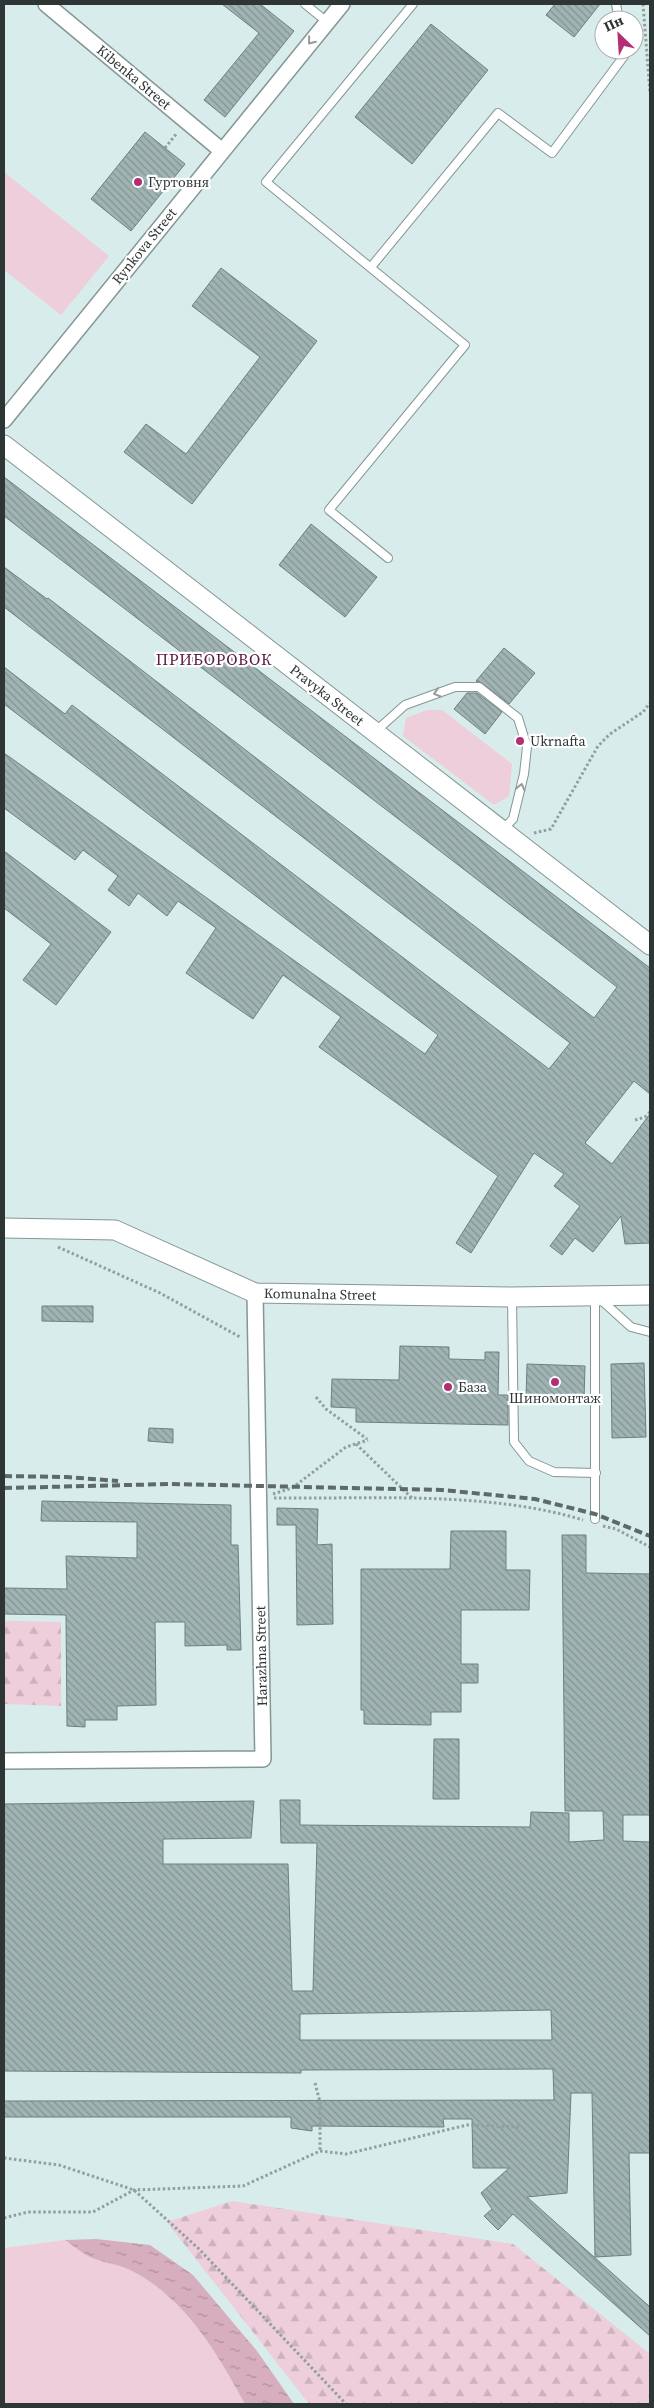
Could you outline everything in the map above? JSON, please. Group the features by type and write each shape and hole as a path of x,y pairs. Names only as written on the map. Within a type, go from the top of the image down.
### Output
{"street":[{"name":"Kibenka Street","path":"46,4 221,150"},
{"name":"Rynkova Street","path":"4,420 221,150 342,4"},
{"name":"Pravyka Street","path":"4,445 650,945"},
{"name":"Komunalna Street","path":"4,1228 115,1230 255,1293 512,1297 650,1295"},
{"name":"Harazhna Street","path":"4,1762 263,1759 255,1293"}],"lane":[{"path":"305,4 327,22"},
{"path":"388,558 329,510 465,345 266,182 414,4"},
{"path":"371,268 498,113 552,153 621,60"},
{"path":"375,732 405,705 455,688 479,687 518,718 527,747 524,774 513,819 502,830"},
{"path":"595,1295 631,1327 650,1332"},
{"path":"595,1295 595,1521"},
{"path":"512,1297 514,1442 529,1461 554,1472 596,1473"}],"path":[{"path":"643,4 650,92"},
{"path":"532,834 551,829 598,746 610,734 643,712 650,703"},
{"path":"635,1120 645,1117 650,1112"},
{"path":"55,1246 160,1293 256,1346"},
{"path":"258,1498 292,1488 346,1447 368,1440 326,1409 316,1397"},
{"path":"356,1444 414,1500"},
{"path":"258,1498 493,1502 560,1513 586,1520"},
{"path":"595,1521 616,1529 650,1547"},
{"path":"316,2083 320,2102 320,2151"},
{"path":"4,2158 59,2165 134,2190 243,2186 320,2151 346,2154 467,2125 521,2126"},
{"path":"4,2218 28,2212 93,2212 134,2190"},
{"path":"134,2190 200,2249 346,2404"}],"green space":[{"path":"4,172 109,256 61,315 4,270"},
{"path":"427,710 442,710 512,764 509,796 494,805 403,736 406,718"},
{"path":"4,1621 61,1622 61,1706 4,1704"},
{"path":"232,2201 513,2244 650,2354 650,2404 309,2404 167,2222"},
{"path":"65,2240 90,2257 130,2270 150,2281 167,2295 198,2328 211,2346 245,2404 4,2404 4,2248"}],"water":[{"path":"96,2239 150,2245 193,2275 257,2351 294,2404 245,2404 211,2346 198,2328 167,2295 150,2281 130,2270 90,2257 65,2240"}],"building":[{"path":"222,4 260,4 294,31 225,117 204,100 259,33"},
{"path":"555,4 600,4 574,37 546,15"},
{"path":"431,24 488,70 412,164 355,117"},
{"name":"Гуртовня","path":"145,132 185,164 131,231 91,199"},
{"path":"221,268 317,341 192,504 124,452 146,424 186,454 260,357 192,306"},
{"path":"4,477 650,968 650,1094 634,1081 585,1143 612,1164 650,1114 650,1243 625,1244 621,1216 593,1252 575,1238 562,1255 550,1246 580,1206 554,1186 564,1174 534,1153 471,1253 456,1243 498,1176 319,1047 341,1017 283,975 253,1019 186,973 216,928 178,901 167,916 138,893 129,906 108,890 118,876 83,850 75,860 4,808 4,753 425,1054 438,1035 4,704 4,667 65,714 72,705 549,1069 570,1043 4,607 4,567 48,598 594,1018 617,987 4,516"},
{"path":"311,524 377,577 345,617 279,565"},
{"path":"504,648 535,673 509,704 482,683 476,681"},
{"path":"467,693 477,693 502,712 485,734 454,709"},
{"path":"4,851 111,932 56,1005 23,980 51,944 4,908"},
{"path":"42,1306 93,1306 93,1322 42,1321"},
{"name":"База","path":"400,1346 449,1347 449,1359 485,1360 485,1352 499,1352 498,1395 508,1395 508,1425 356,1422 356,1408 331,1407 332,1379 399,1380"},
{"path":"644,1363 646,1437 612,1438 611,1364"},
{"name":"Шиномонтаж","path":"527,1364 585,1366 584,1400 526,1399"},
{"path":"149,1428 173,1429 173,1443 148,1441"},
{"path":"42,1501 231,1505 231,1545 238,1545 241,1650 227,1650 227,1645 185,1646 185,1622 155,1622 156,1705 117,1706 117,1720 85,1720 85,1727 67,1726 66,1615 4,1614 4,1588 67,1589 66,1556 137,1558 137,1522 41,1521"},
{"path":"277,1508 318,1509 317,1545 332,1544 333,1624 297,1625 296,1525 277,1525"},
{"path":"451,1531 506,1531 506,1570 530,1570 529,1610 461,1610 461,1664 478,1664 478,1683 461,1683 461,1712 431,1712 431,1725 364,1724 364,1710 361,1710 361,1569 450,1569"},
{"path":"562,1535 586,1535 586,1573 650,1574 650,1815 623,1815 623,1841 650,1842 650,2153 629,2153 631,2255 595,2257 592,2093 571,2093 567,2193 527,2197 650,2307 650,2336 513,2214 498,2230 484,2216 492,2209 481,2193 509,2168 473,2168 472,2119 443,2119 444,2127 312,2126 312,2131 291,2128 291,2117 4,2117 4,2101 554,2100 553,2069 301,2070 301,2073 4,2071 4,1804 254,1801 251,1838 163,1839 163,1864 288,1864 292,1991 313,1991 317,1843 281,1843 280,1800 300,1800 300,1825 530,1827 531,1812 569,1813 569,1842 604,1840 603,1811 565,1811","holes":["551,2010 552,2040 300,2040 300,2014"]},
{"path":"434,1739 459,1739 459,1799 433,1799"}],"railway":[{"path":"4,1476 67,1477 118,1481"},
{"path":"4,1488 170,1484 442,1490 535,1499 595,1514 650,1536"}],"place":[{"name":"Гуртовня","path":"138,182"},
{"name":"Ukrnafta","path":"520,741"},
{"name":"Шиномонтаж","path":"555,1382"},
{"name":"База","path":"448,1387"}],"district":[{"name":"ПРИБОРОВОК","path":"214,659"}]}
